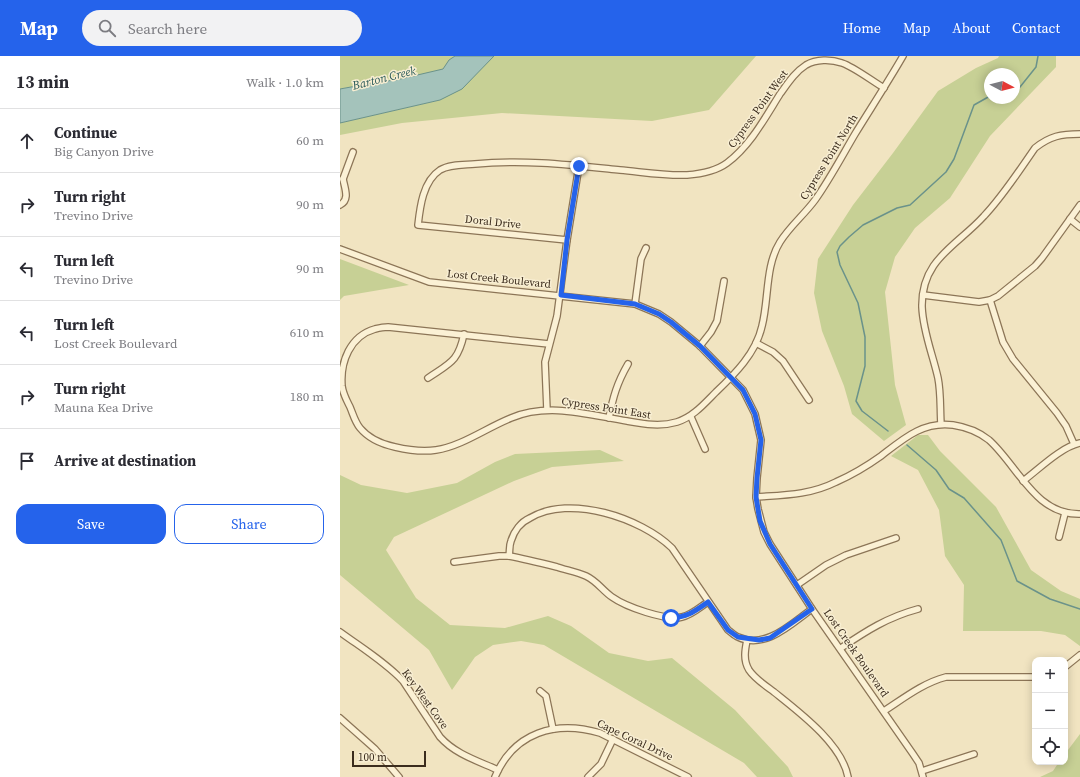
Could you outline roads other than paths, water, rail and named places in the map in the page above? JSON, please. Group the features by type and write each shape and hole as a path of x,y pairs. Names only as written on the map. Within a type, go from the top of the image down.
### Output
{"street":[{"name":"Cypress Point North","path":"731,377 748,356 756,343 762,328 771,263 779,242 816,198 903,56"},
{"name":"Cypress Point West","path":"418,225 427,186 433,176 440,170 452,166 512,161 549,162 673,175 701,173 714,170 726,164 745,147 788,83 798,71 807,64 831,60 842,63 884,88"},
{"path":"942,424 938,380 925,328 922,308 923,294 936,261 984,216 1035,148 1044,140 1054,136 1080,134"},
{"path":"340,205 344,203 346,198 342,180 352,152"},
{"path":"547,410 545,362 561,295 567,240 579,166"},
{"path":"923,294 979,302 990,300 998,296 1035,266 1080,205"},
{"path":"1070,219 1080,226"},
{"name":"Doral Drive","path":"418,225 567,240"},
{"path":"635,304 641,259 646,248"},
{"name":"Lost Creek Boulevard","path":"340,249 429,282 635,304 659,314 700,346 743,390 750,402 758,425 761,440 756,497 764,532 770,544 812,609 841,648 913,754 922,774"},
{"path":"700,346 711,332 717,321 724,281"},
{"path":"990,300 1003,342 1013,359 1057,413 1077,444 1060,453 1023,481"},
{"name":"Cypress Point East","path":"549,344 388,327 374,329 364,334 354,342 345,354 340,377 342,388 358,426 365,434 376,441 389,445 434,451 460,443 517,415 547,410 566,410 656,426 672,423 691,416 731,377"},
{"path":"428,378 452,362 459,351 464,334"},
{"path":"756,343 773,352 783,361 808,400"},
{"path":"609,418 614,391 619,378 628,364"},
{"path":"691,416 705,449"},
{"path":"756,497 797,494 817,490 837,482 862,469 900,440 917,430 942,424 967,428 978,432 999,450 1035,495 1046,504 1065,513 1080,514"},
{"path":"509,556 510,542 518,527 537,513 566,508 601,512 642,528 672,548 728,630 738,637 747,640 770,638 812,609"},
{"path":"1059,536 1065,513"},
{"path":"797,585 846,555 896,538"},
{"path":"454,562 509,556 585,575 594,580 612,597 622,603 662,617 682,617 691,614 708,602"},
{"path":"841,648 872,627 892,617 918,609"},
{"name":"Key West Cove","path":"340,632 388,667 403,681 440,737 447,745 456,751 498,770"},
{"path":"747,640 745,660 749,670 756,678 802,715 834,748 845,766 848,777"},
{"path":"1068,665 1080,655"},
{"path":"884,711 920,687 934,680 946,677 1032,677"},
{"path":"540,690 546,696 553,729"},
{"path":"340,718 375,749 400,777"},
{"name":"Cape Coral Drive","path":"495,777 498,770 511,752 527,738 553,729 589,730 613,739 688,777"},
{"path":"588,777 601,764 613,739"},
{"path":"922,774 974,754"}],"water":[{"path":"455,56 494,56 462,89 440,100 340,123 340,89 396,80 443,69 449,60"}],"waterway":[{"path":"1020,87 1036,67 1038,56"},
{"path":"888,431 862,411 856,401 865,366 865,337 858,303 840,265 837,252 840,246 863,225 897,208 910,205 946,172 954,159 974,105 984,99"},
{"path":"907,445 936,470 949,489 964,498 1001,540 1017,581 1050,599 1080,609"}],"water label":[{"name":"Barton Creek","path":"384,78"}]}
